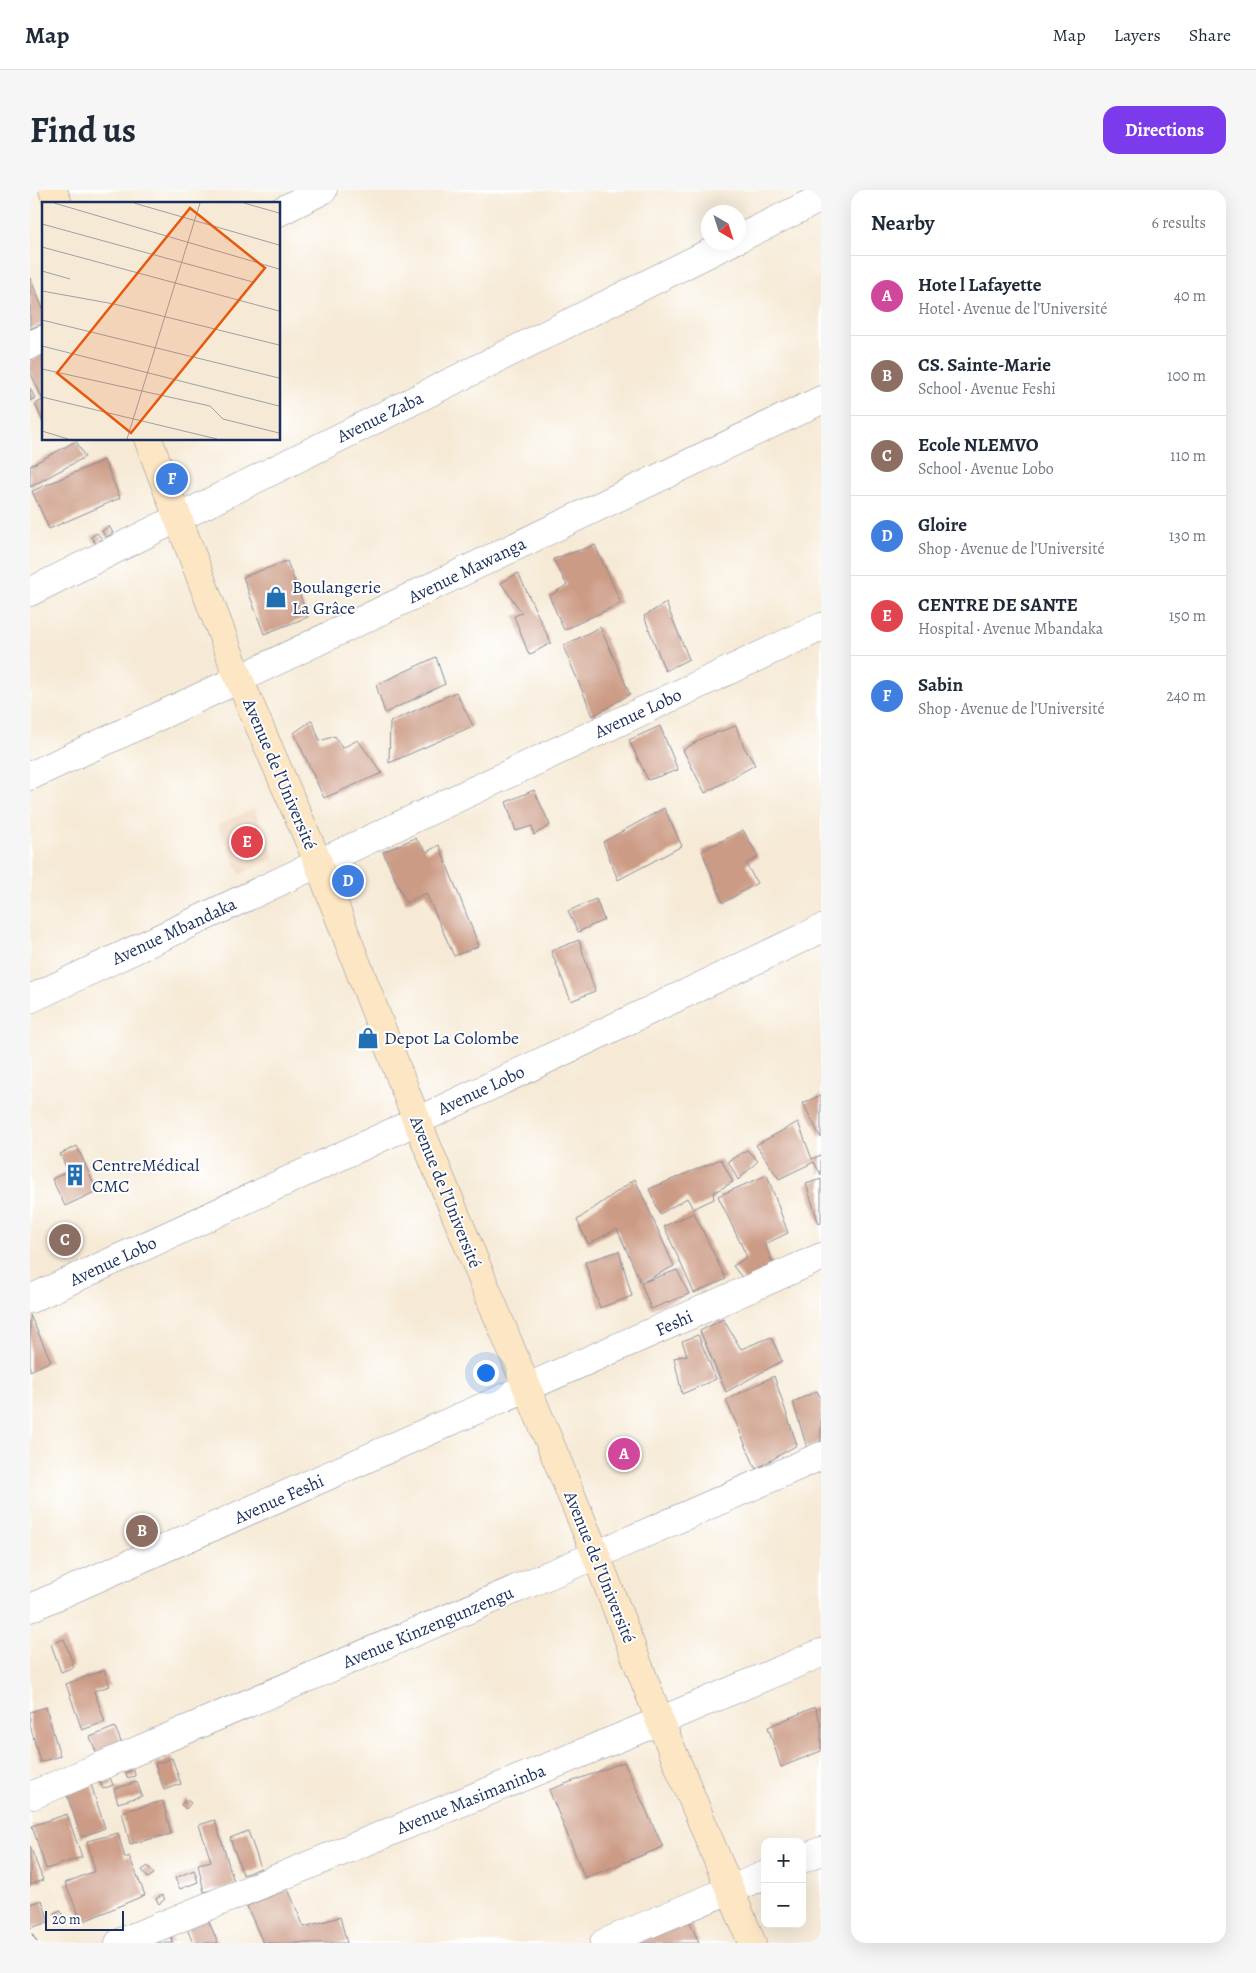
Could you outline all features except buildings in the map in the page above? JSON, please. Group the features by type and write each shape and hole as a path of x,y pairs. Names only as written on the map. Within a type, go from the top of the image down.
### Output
{"main road":[{"path":"53,190 57,202"},
{"name":"Avenue de l’Université","path":"148,440 239,679 318,862 417,1121 596,1555 660,1721 752,1943"}],"street":[{"path":"280,212 323,190"},
{"path":"746,235 821,198"},
{"name":"Avenue Zaba","path":"30,592 715,250"},
{"path":"30,345 42,340"},
{"name":"Avenue Mawanga","path":"30,776 239,679 821,400"},
{"name":"Avenue Lobo","path":"318,862 821,627"},
{"name":"Avenue Mbandaka","path":"30,999 318,862"},
{"name":"Avenue Lobo","path":"30,1299 417,1121 821,929"},
{"name":"Feshi","path":"527,1389 821,1257"},
{"name":"Avenue Feshi","path":"30,1608 527,1389"},
{"name":"Avenue Kinzengunzengu","path":"33,1795 596,1555 821,1456"},
{"name":"Avenue Masimaninba","path":"119,1943 821,1653"},
{"path":"806,1857 821,1851"},
{"path":"604,1943 761,1877"}],"shaded area":[{"path":"254,809 275,858 240,874 218,825"}],"place":[{"name":"Sabin","path":"172,479"},
{"name":"Boulangerie La Grâce","path":"276,597"},
{"name":"CENTRE DE SANTE","path":"247,842"},
{"name":"Gloire","path":"348,881"},
{"name":"Depot La Colombe","path":"368,1038"},
{"name":"CentreMédical CMC","path":"75,1175"},
{"name":"Ecole NLEMVO","path":"65,1240"},
{"name":"Hote l Lafayette","path":"624,1454"},
{"name":"CS. Sainte-Marie","path":"142,1531"}]}
